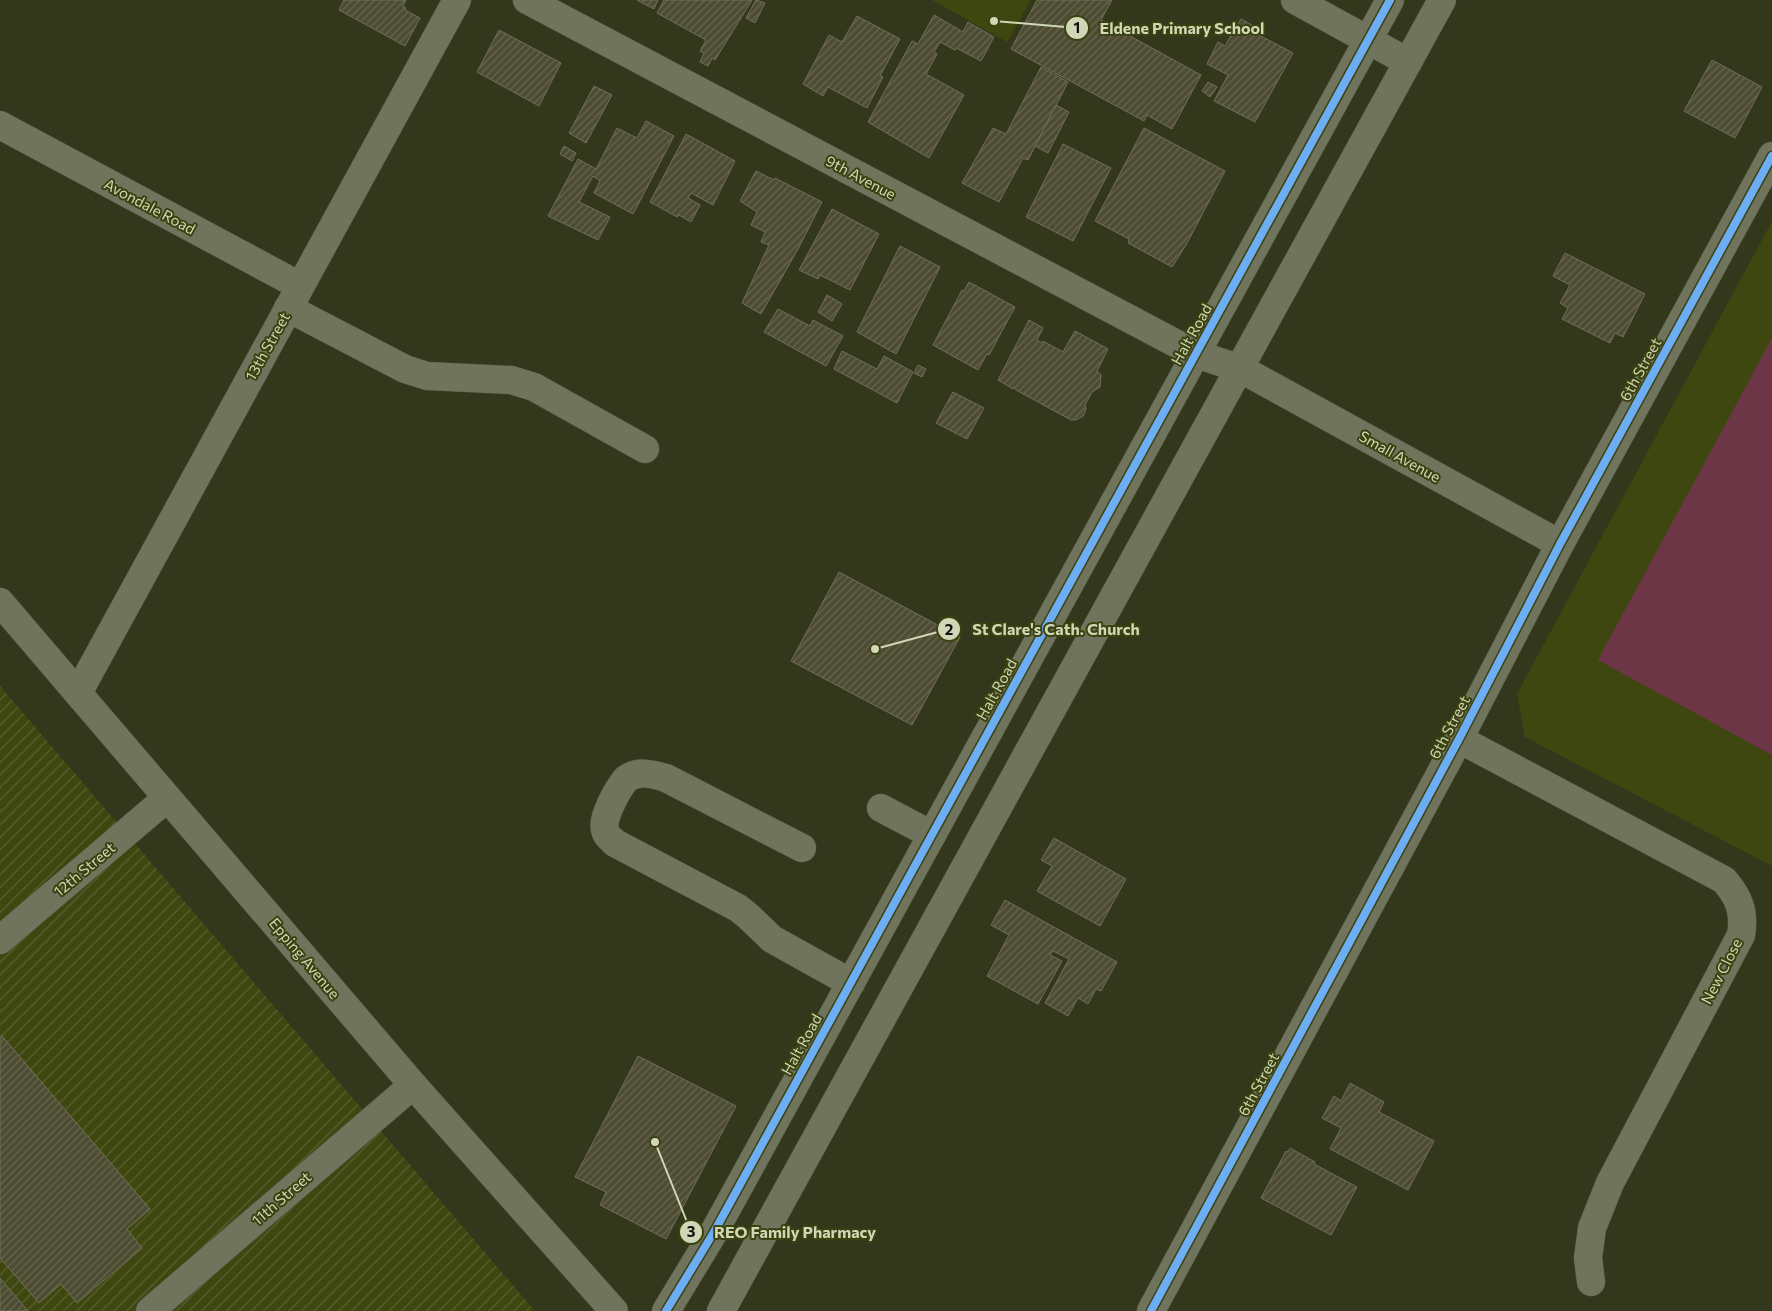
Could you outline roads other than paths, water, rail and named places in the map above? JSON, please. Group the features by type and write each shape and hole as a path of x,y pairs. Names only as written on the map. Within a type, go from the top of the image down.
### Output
{"street":[{"name":"13th Street","path":"78,693 457,0"},
{"name":"9th Avenue","path":"527,0 1196,354 1241,369"},
{"path":"1295,0 1408,62"},
{"name":"Halt Road","path":"666,1311 714,1232 1390,0"},
{"path":"721,1311 1241,369 1442,0"},
{"name":"Avondale Road","path":"0,125 294,297 405,368 427,376 511,380 534,387 645,449"},
{"name":"6th Street","path":"1151,1311 1459,739 1560,544 1772,156"},
{"name":"Small Avenue","path":"1241,369 1560,544"},
{"name":"Epping Avenue","path":"0,602 413,1086 614,1311"},
{"name":"New Close","path":"1459,739 1724,880 1740,901 1743,924 1738,940 1610,1183 1592,1228 1588,1258 1591,1282"},
{"path":"802,848 666,778 650,773 631,775 626,778 606,816 604,829 615,843 738,908 772,939 851,983"},
{"name":"12th Street","path":"0,940 168,798"},
{"path":"881,808 932,836"},
{"name":"11th Street","path":"150,1311 413,1086"}],"place":[{"name":"Eldene Primary School","path":"994,21"},
{"name":"St Clare's Cath. Church","path":"875,649"},
{"name":"REO Family Pharmacy","path":"655,1142"}]}
